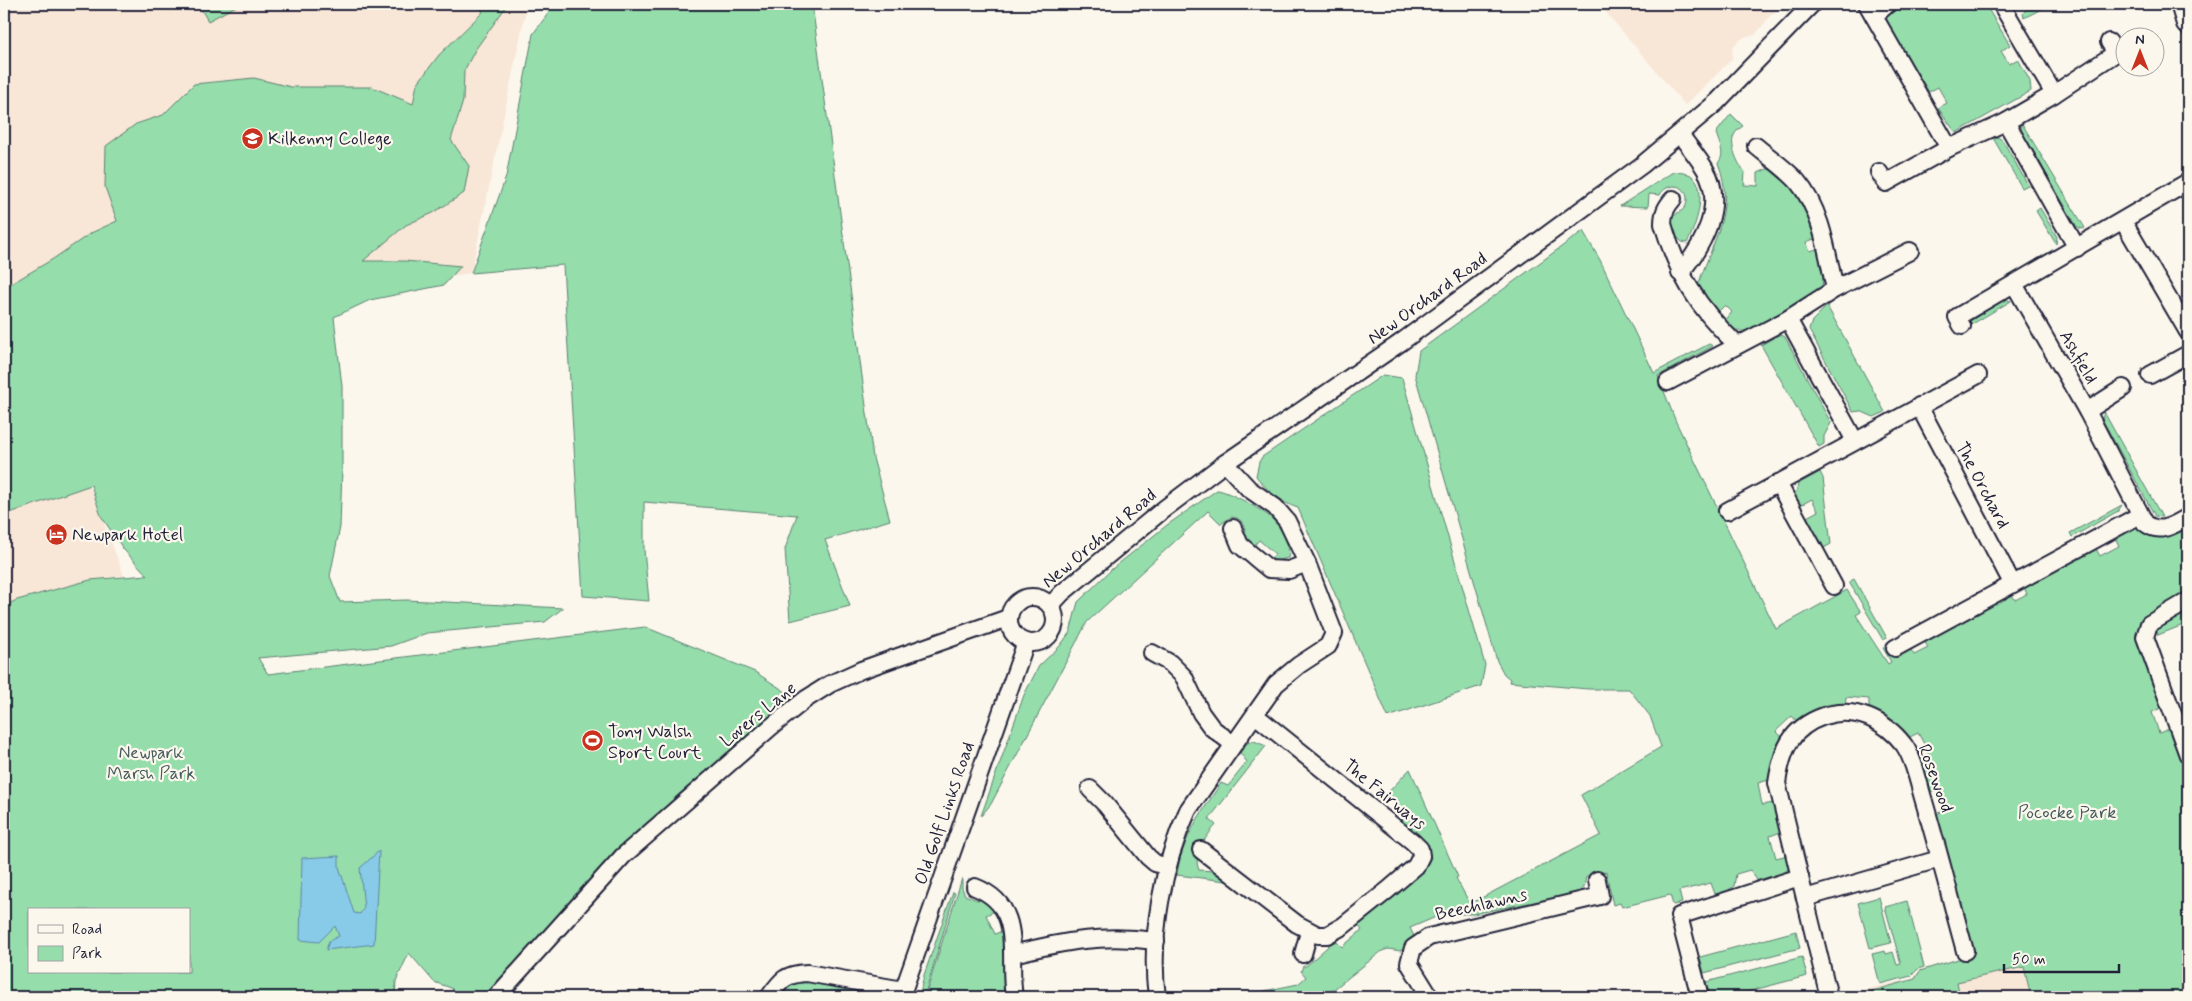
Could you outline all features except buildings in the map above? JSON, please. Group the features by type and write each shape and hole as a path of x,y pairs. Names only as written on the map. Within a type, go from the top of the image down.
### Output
{"street":[{"name":"New Orchard Road","path":"1050,606 1062,593 1164,509 1225,463 1474,290 1642,165 1716,102 1812,4"},
{"path":"1888,4 1870,10 1949,148"},
{"path":"2179,4 2185,24 2188,27"},
{"path":"2004,5 2054,94"},
{"path":"1879,172 1886,184 1949,148 2006,122 2054,94 2116,53 2108,42"},
{"path":"2006,122 2077,248"},
{"path":"1680,134 1706,171 1713,196 1709,224 1697,253 1680,273"},
{"path":"1756,146 1798,183 1812,208 1822,231 1835,289"},
{"path":"1962,326 1957,317 2188,182"},
{"path":"1673,199 1663,215 1663,224 1680,273 1713,323 1736,344"},
{"path":"2124,221 2188,332"},
{"path":"1668,382 1736,344 1788,319 1835,289 1910,251"},
{"name":"Ashfield","path":"2014,284 2087,411 2124,388"},
{"path":"1788,319 1855,441"},
{"path":"2150,375 2188,354"},
{"path":"1727,511 1978,374"},
{"name":"The Orchard","path":"1919,406 2012,583"},
{"path":"2087,411 2140,515 2151,528 2158,530 2166,529 2188,517"},
{"path":"1157,997 1156,941 1167,867 1178,832 1188,810 1199,792 1225,760 1233,744 1276,684 1328,646 1333,639 1333,625 1307,563 1281,512 1253,493 1225,463"},
{"path":"1778,483 1834,586"},
{"path":"1896,648 2012,583 2140,515"},
{"path":"1233,528 1240,545 1269,569 1289,570 1307,563"},
{"path":"1026,598 1039,598 1050,606 1055,619 1051,633 1040,642 1026,642 1015,636 1008,618 1014,605 1026,598"},
{"path":"2188,601 2149,624 2145,637 2188,755"},
{"name":"Lovers Lane","path":"496,997 623,856 771,727 806,699 830,684 861,670 1008,618"},
{"name":"Old Golf Links Road","path":"902,994 1026,642"},
{"path":"1152,653 1170,664 1184,677 1201,713 1212,728 1233,744"},
{"name":"Rosewood","path":"1829,997 1777,783 1780,761 1789,740 1805,725 1825,716 1848,713 1870,717 1890,729 1905,746 1914,768 1937,843 1939,859 1964,951"},
{"name":"The Fairways","path":"1255,715 1420,849 1421,856 1416,866 1343,926 1328,934 1318,935 1309,932"},
{"path":"1090,789 1148,857 1155,863 1167,867"},
{"path":"1202,850 1309,932 1303,954"},
{"path":"1805,898 1939,859"},
{"path":"1700,997 1679,916 1800,877"},
{"name":"Beechlawns","path":"1430,997 1410,963 1412,948 1429,937 1600,896 1597,880"},
{"path":"974,887 985,891 1001,905 1010,926 1014,997"},
{"path":"1013,954 1063,942 1100,937 1156,941"},
{"path":"769,997 784,977 794,973 807,973 902,994"}],"shaded area":[{"name":"Kilkenny College","path":"4,4 527,4 471,273 344,293 81,463 124,576 90,580 17,600 4,606"},
{"path":"1599,4 1785,4 1770,16 1755,35 1744,37 1733,46 1732,59 1685,105"},
{"path":"2048,931 2063,997 1849,997 1849,993 1912,979 1920,970"}],"green space":[{"path":"198,4 240,4 208,21"},
{"name":"Newpark Marsh Park","path":"478,4 508,4 475,50 464,71 463,101 451,140 469,166 464,193 433,213 406,225 363,261 405,261 461,266 444,285 370,300 334,317 342,386 342,469 340,527 330,576 340,602 407,600 563,608 545,622 427,633 391,646 258,658 268,674 645,627 755,672 786,692 790,699 759,728 661,811 571,902 484,997 460,997 451,988 434,982 409,953 396,981 395,997 4,997 4,606 17,600 90,580 147,575 124,550 101,516 91,485 4,515 4,288 53,259 91,233 117,221 105,187 106,146 136,124 163,115 194,84 254,78 291,87 372,87 413,104 417,84 439,55 483,12"},
{"path":"555,4 812,4 873,458 890,520 825,540 850,606 790,621 785,549 797,515 644,502 644,550 649,601 583,596 563,265 471,273 506,177 533,34"},
{"path":"1890,4 1985,4 2010,45 2001,51 2009,64 2018,59 2030,81 2031,91 1956,133 1938,108 1947,103 1938,87 1929,92 1886,22"},
{"path":"2031,4 2051,4 2024,18 2023,13"},
{"path":"1731,114 1743,126 1734,135 1733,149 1737,160 1745,172 1744,185 1758,186 1758,173 1767,169 1776,169 1783,176 1800,201 1809,219 1817,238 1806,242 1810,251 1820,248 1824,269 1822,287 1771,319 1744,331 1736,330 1725,321 1732,312 1725,305 1717,313 1697,289 1720,228 1725,197 1718,163 1722,152 1716,133"},
{"path":"2021,122 2085,228 2077,227 2021,130"},
{"path":"1998,137 2003,141 2028,185 2022,188 1993,138"},
{"path":"1673,172 1686,173 1692,176 1700,190 1697,219 1687,243 1682,242 1676,236 1673,237 1671,227 1674,216 1686,206 1687,200 1684,190 1671,186 1660,195 1649,194 1648,207 1620,206"},
{"path":"2040,208 2057,237 2056,244 2036,211"},
{"name":"Pococke Park","path":"1583,231 1600,260 1654,373 1709,344 1713,346 1658,376 1676,422 1776,629 1847,590 1861,612 1856,615 1888,664 1891,662 1883,648 1890,644 1910,648 1914,655 1928,648 1924,640 2010,591 2015,600 2027,594 2023,585 2094,545 2100,556 2119,546 2114,535 2136,523 2143,531 2159,537 2188,524 2188,594 2139,638 2161,708 2152,712 2159,733 2169,729 2179,756 2188,766 2188,997 2031,997 2024,967 1957,982 1960,997 1851,997 1915,979 1920,971 1974,954 1936,814 1946,810 1939,789 1929,792 1919,759 1929,753 1918,733 1908,738 1869,710 1869,699 1846,697 1845,709 1799,724 1792,716 1776,731 1784,739 1769,780 1758,783 1762,805 1774,803 1781,832 1770,836 1776,858 1788,855 1789,867 1785,873 1767,881 1757,880 1750,870 1736,874 1734,886 1726,892 1715,894 1711,883 1679,891 1682,903 1673,905 1670,895 1622,907 1620,903 1613,905 1606,872 1586,877 1584,887 1579,893 1473,914 1443,914 1410,928 1414,936 1401,951 1388,949 1382,951 1324,997 1244,997 1245,995 1298,984 1306,977 1301,971 1303,966 1306,966 1335,940 1342,947 1362,930 1355,922 1426,865 1431,858 1427,845 1400,822 1407,813 1390,799 1385,803 1381,800 1410,769 1458,877 1456,878 1470,904 1601,835 1581,795 1661,747 1650,716 1629,689 1588,689 1509,682 1510,679 1504,674 1497,661 1415,375 1419,351"},
{"path":"2005,299 2011,301 1969,326 1967,323"},
{"path":"1827,306 1885,412 1874,417 1860,411 1853,412 1809,330 1812,321"},
{"path":"1780,334 1785,337 1831,423 1824,436 1824,444 1819,447 1761,345"},
{"path":"1383,375 1402,378 1485,665 1481,686 1388,717 1298,508 1274,495 1256,476 1262,457"},
{"path":"2104,412 2162,517 2155,516 2102,419"},
{"path":"1820,472 1823,478 1831,544 1822,549 1805,518 1818,511 1812,499 1799,506 1793,494 1796,492 1798,484"},
{"path":"1217,490 1228,493 1262,511 1272,519 1284,537 1289,553 1288,558 1276,561 1271,559 1275,554 1259,540 1252,548 1241,521 1231,517 1221,524 1208,511 1087,622 991,804 981,816 1024,695 1039,666 1060,646 1070,632 1078,602 1112,569 1167,525"},
{"path":"2122,505 2118,511 2072,537 2070,533"},
{"path":"1854,579 1887,638 1883,640 1849,582"},
{"path":"2188,611 2188,623 2158,635 2157,631 2163,625"},
{"path":"1254,741 1266,746 1209,819 1216,825 1201,846 1197,858 1199,870 1215,871 1228,879 1226,881 1177,875 1179,862 1193,826 1221,783 1228,786 1247,762 1240,753 1247,743"},
{"path":"962,878 962,888 965,895 977,900 984,899 995,911 986,915 995,934 1004,930 1007,997 925,997"},
{"path":"953,892 955,893 924,997 919,997 924,975"},
{"path":"1879,897 1891,943 1870,948 1858,903"},
{"path":"1907,901 1924,967 1918,969 1911,976 1880,984 1872,954 1885,951 1886,954 1893,952 1897,965 1901,964 1885,907"},
{"path":"1796,931 1800,948 1704,973 1700,957"},
{"path":"1802,957 1807,976 1727,997 1710,997 1706,982"},
{"path":"805,981 851,988 872,997 776,997 785,985"}],"water":[{"path":"379,851 374,944 326,950 329,941 339,936 335,926 319,942 300,940 302,858 339,856 339,867 354,913 360,914 364,908 360,868"}],"place":[{"name":"Kilkenny College","path":"252,138"},
{"name":"Newpark Hotel","path":"56,534"},
{"name":"Tony Walsh Sport Court","path":"592,741"}]}
